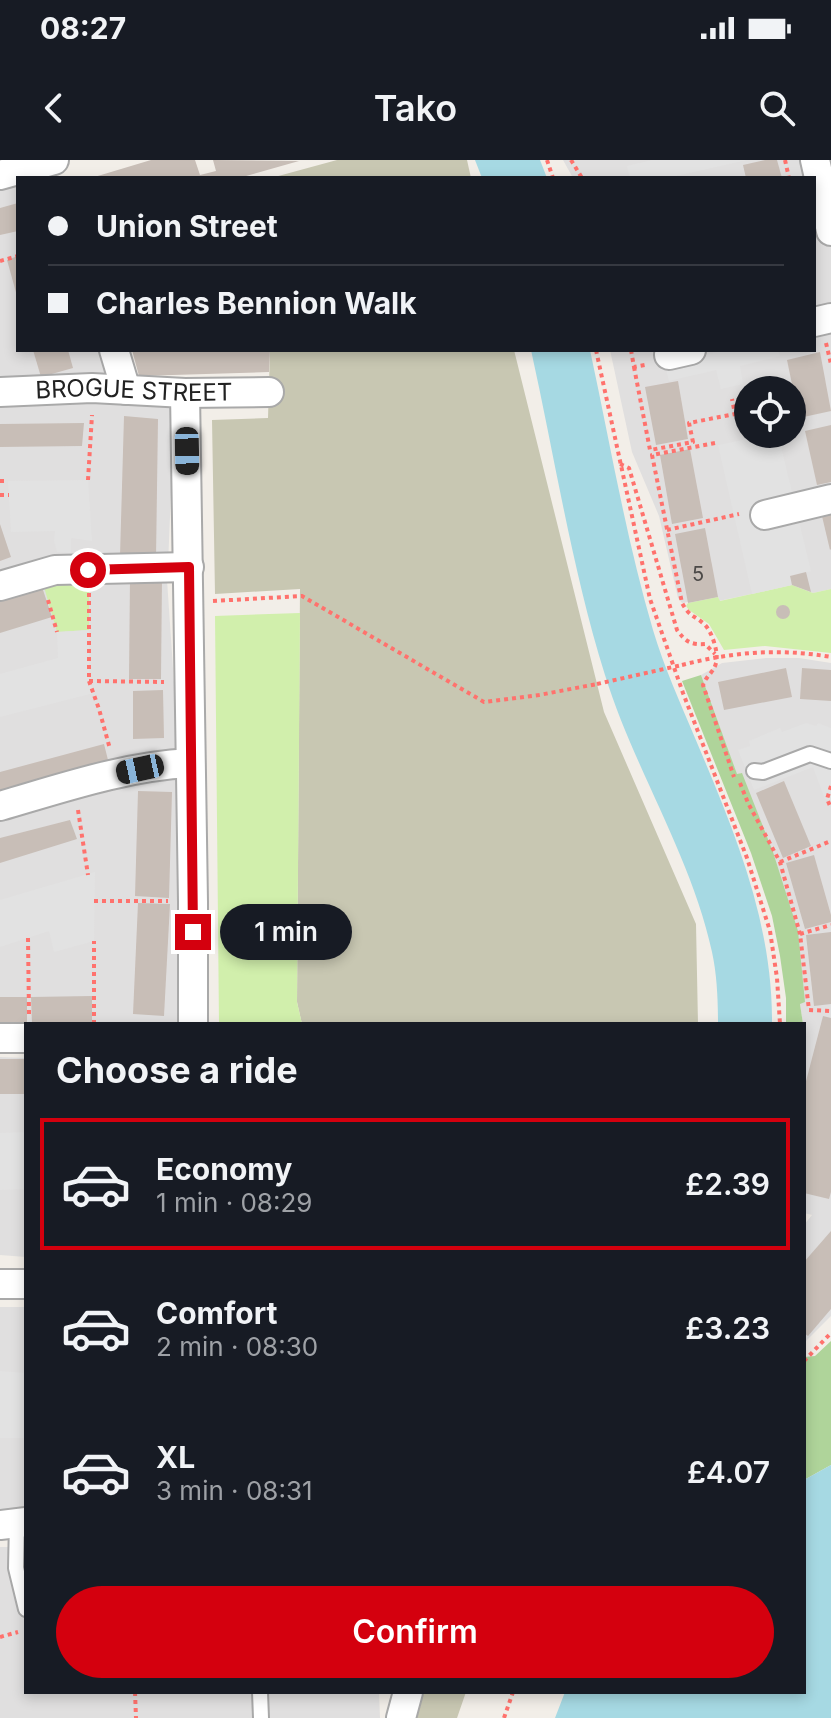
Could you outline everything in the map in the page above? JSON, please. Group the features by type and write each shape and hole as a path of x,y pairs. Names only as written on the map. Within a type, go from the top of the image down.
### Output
{"street":[{"path":"9,168 56,160"},
{"path":"815,160 831,231"},
{"path":"115,352 126,390"},
{"name":"BROGUE STREET","path":"0,392 92,388 185,393 269,392"},
{"path":"185,393 193,1022"},
{"path":"757,513 831,499"},
{"path":"0,586 64,568 189,567"},
{"path":"0,806 117,774 163,764 190,763"},
{"path":"0,1038 24,1038"},
{"path":"0,1284 24,1284"},
{"path":"401,1718 407,1694"}],"lane":[{"path":"754,771 763,772 810,754 831,761"},
{"path":"14,1523 16,1568 24,1601"},
{"path":"260,1694 261,1718"}],"path":[{"path":"596,352 650,599 747,858 770,931 780,1022"},
{"path":"634,367 650,450 693,442 689,423 735,414 732,399"},
{"path":"88,480 92,388"},
{"path":"715,443 652,455 667,530 682,603 687,612 708,629 717,656 716,664 703,685 735,779 738,777 748,803 780,862 800,934 809,1010 831,1011"},
{"path":"620,464 629,468 677,630 686,642 705,644 717,656"},
{"path":"0,481 8,481"},
{"path":"0,495 9,495"},
{"path":"667,530 757,513"},
{"path":"57,632 64,568"},
{"path":"64,568 89,681 117,774"},
{"path":"188,602 302,596 484,702 597,684 717,656 782,652 831,657"},
{"path":"89,681 190,683"},
{"path":"70,786 79,815 88,875"},
{"path":"831,786 827,799 831,808"},
{"path":"780,862 831,841"},
{"path":"94,901 193,902"},
{"path":"800,934 831,925"},
{"path":"28,938 29,1022"},
{"path":"94,941 94,1022"},
{"path":"806,1359 831,1333"},
{"path":"0,1637 18,1632"},
{"path":"135,1694 136,1718"},
{"path":"504,1718 512,1694"}],"shaded area":[{"path":"337,160 467,160 471,176 278,176"},
{"path":"563,160 831,160 831,589 813,593 792,585 719,601 718,597 682,603 678,598 659,516 632,452 610,352 816,352 816,176 572,176"},
{"path":"652,160 747,160 676,176 630,176 627,166"},
{"path":"16,184 16,352 108,352 115,378 0,385 0,188"},
{"path":"270,352 514,352 604,712 696,924 698,1022 302,1022 297,1002 300,589 215,594 212,420 268,418"},
{"path":"717,352 779,352 780,356 740,366 742,376 734,376 734,386 721,389 716,370 669,381 665,364"},
{"path":"175,395 168,565 0,578 0,396"},
{"path":"734,442 734,448 781,448 811,571 791,576 792,585 752,594 718,445"},
{"path":"88,480 92,541 71,538 71,553 57,552 55,531 11,532 8,481"},
{"path":"53,573 167,580 179,757 0,801 0,589"},
{"path":"89,630 89,681 94,693 0,717 0,674 58,658 57,632"},
{"path":"799,658 831,663 831,1316 806,1341 806,1222 812,1215 806,1214 806,1022 803,1022 741,773 737,775 701,675 722,663"},
{"path":"806,723 831,728 831,800 825,799 813,767 754,790 738,750 750,746 749,741 780,728 782,732"},
{"path":"183,768 180,1022 24,1022 0,1029 0,812"},
{"path":"95,872 94,941 54,952 49,931 0,947 0,900"},
{"path":"0,1057 24,1058 24,1257 0,1255"},
{"path":"24,1132 24,1189 0,1190 0,1133"},
{"path":"0,1307 24,1307 24,1509 0,1511"},
{"path":"0,1371 24,1373 24,1438 0,1438"},
{"path":"0,1547 24,1547 24,1694 379,1694 380,1718 0,1718"},
{"path":"420,1694 465,1694 457,1718 414,1718"}],"green space":[{"path":"89,583 89,630 57,632 44,587"},
{"path":"792,585 813,593 831,589 831,653 765,646 724,650 709,624 686,606 718,597 720,601"},
{"path":"300,613 297,1002 302,1022 219,1022 215,616"},
{"path":"701,675 737,774 742,773 773,852 798,931 805,1002 800,1004 803,1022 786,1022 786,998 772,916 751,853 682,681"},
{"path":"831,1341 831,1465 806,1479 806,1357 815,1356"}],"water":[{"path":"475,160 540,160 546,176 481,176"},
{"path":"531,352 590,352 626,525 653,630 737,842 758,913 771,986 772,1022 718,1022 715,970 703,916 677,847 617,710 593,635 573,555"},
{"path":"831,1465 831,1718 555,1718 564,1694 806,1694 806,1479"}],"building":[{"path":"151,160 195,160 200,175 216,171 213,160 299,161 246,176 98,176"},
{"path":"777,160 781,176 746,176 743,165"},
{"path":"16,204 16,231 0,235 0,208"},
{"path":"16,257 16,292 7,260"},
{"path":"34,352 69,352 73,368 41,377"},
{"path":"133,352 270,352 269,372 139,376"},
{"path":"820,352 831,411 806,416 806,376 790,376 787,360"},
{"path":"678,381 688,439 656,445 645,387"},
{"path":"124,416 158,419 156,559 120,556"},
{"path":"84,423 82,446 0,447 0,424"},
{"path":"831,425 831,482 817,485 806,431"},
{"path":"690,449 703,518 672,524 660,455"},
{"path":"831,509 831,549 830,550 821,512"},
{"path":"0,524 11,557 0,561"},
{"path":"705,528 718,597 688,603 675,534"},
{"path":"806,572 811,592 792,585 790,576"},
{"path":"130,577 162,577 161,679 129,679"},
{"path":"41,584 52,617 0,633 0,597"},
{"path":"783,605 790,612 783,619 776,612"},
{"path":"786,668 792,697 724,710 718,682"},
{"path":"802,668 831,670 831,701 800,699"},
{"path":"163,690 164,738 133,739 133,691"},
{"path":"104,744 110,768 0,797 0,772"},
{"path":"784,781 811,846 783,858 756,793"},
{"path":"138,791 172,792 169,898 135,896"},
{"path":"70,820 77,839 0,863 0,838"},
{"path":"814,855 831,922 805,929 786,863"},
{"path":"138,903 170,904 164,1016 133,1014"},
{"path":"831,932 831,1004 814,1006 806,935"},
{"path":"92,996 92,1022 32,1022 31,997"},
{"path":"0,997 27,997 27,1022 0,1023"},
{"path":"823,1016 831,1018 829,1199 806,1193 806,1081"},
{"path":"0,1059 24,1059 24,1094 0,1094"},
{"path":"831,1231 831,1309 808,1336 806,1334 806,1260"}],"route":[{"path":"88,570 189,567 193,932"}]}
